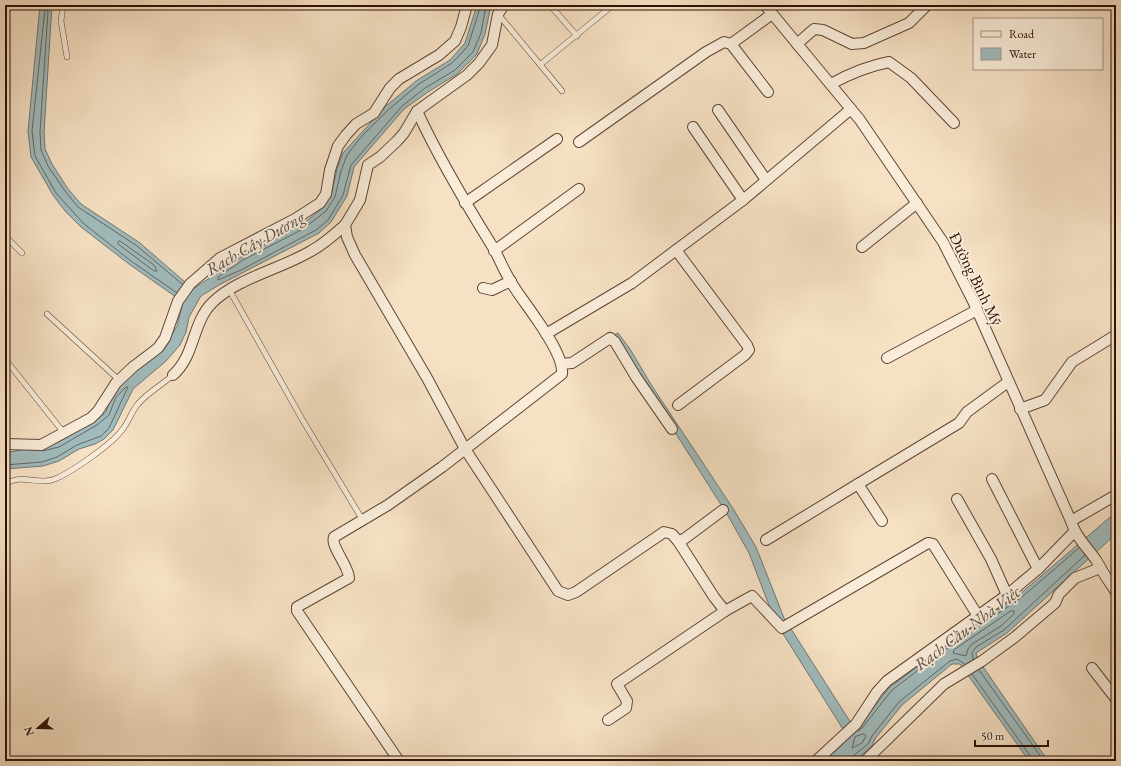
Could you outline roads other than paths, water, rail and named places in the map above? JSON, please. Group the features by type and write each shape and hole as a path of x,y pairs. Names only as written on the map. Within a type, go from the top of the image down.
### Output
{"street":[{"path":"5,444 41,445 91,418 98,411 110,389 133,367 158,348 165,338 178,301 190,284 220,258 295,219 320,203 326,194 330,170 338,146 346,135 356,124 374,113 390,88 399,79 439,55 455,41 461,27 467,5"},
{"path":"173,375 182,364 192,344 201,318 212,303 250,279 310,252 323,244 345,225 360,200 368,164 380,157 397,141 404,133 417,111 467,76 479,63 492,45 498,14 504,5"},
{"name":"Đường Bình Mỹ","path":"765,5 851,109 943,242 977,310 1076,534 1116,592"},
{"path":"797,44 814,29 822,30 852,44 864,43 909,23 927,5"},
{"path":"731,44 772,14"},
{"path":"579,142 706,52 724,42 731,44 768,92"},
{"path":"831,84 850,74 875,64 889,62 911,78 954,123"},
{"path":"546,334 632,283 742,200 851,109"},
{"path":"718,110 766,180"},
{"path":"398,761 296,609 299,605 349,578 347,569 332,539 334,537 362,519 388,505 465,449 562,374 561,364 546,334 510,281 441,161 417,111"},
{"path":"693,127 742,200"},
{"path":"465,203 557,139"},
{"path":"494,251 579,189"},
{"path":"862,247 917,203"},
{"path":"345,225 346,237 355,255 427,378 465,449 558,591 568,595 576,592 664,532 672,534 678,541 714,597 725,611"},
{"path":"676,250 748,346 749,350 745,355 678,405"},
{"path":"484,288 492,290 510,281"},
{"path":"887,358 977,310"},
{"path":"1020,409 1046,400 1072,362 1116,335"},
{"path":"561,364 572,363 610,338 615,342 636,377 672,429"},
{"path":"766,540 959,423 967,412 1008,382"},
{"path":"992,479 1038,569"},
{"path":"858,484 882,521"},
{"path":"1071,521 1116,495"},
{"path":"957,499 991,558 1007,595"},
{"path":"678,541 684,539 723,510"},
{"path":"816,761 856,724 877,692 887,681 1007,595 1076,534"},
{"path":"608,720 626,708 627,701 617,684 725,611 752,596 782,628 928,543 933,544 978,616"},
{"path":"865,761 944,684 982,661 1015,637 1048,609 1054,603 1059,594 1075,578 1098,565"},
{"path":"1092,668 1116,698"}],"lane":[{"path":"63,5 61,21 66,57"},
{"path":"550,5 577,36"},
{"path":"542,64 613,5"},
{"path":"498,14 542,64 562,91"},
{"path":"5,236 22,253"},
{"path":"230,291 302,419 362,519"},
{"path":"47,314 119,380"},
{"path":"5,359 64,433"},
{"path":"5,484 15,479 25,478 40,481 55,479 101,450 123,430 137,405 146,395 173,375"}],"water":[{"path":"40,5 52,5 44,132 45,149 52,164 68,189 81,204 140,243 193,289 241,257 301,225 323,208 331,196 337,169 343,153 385,107 416,81 450,60 465,43 477,5 491,5 485,34 477,54 457,74 404,109 354,167 347,196 331,222 319,233 219,285 201,296 189,317 186,332 180,345 166,361 133,389 113,430 104,439 95,444 79,449 59,461 43,466 5,469 5,453 57,443 94,422 106,412 112,395 135,370 165,346 177,326 183,302 129,264 81,227 65,211 53,195 31,157 28,131"},
{"path":"618,333 630,349 652,386 734,510 756,547 784,618 851,723 859,726 889,688 940,649 1020,594 1116,512 1116,534 1007,633 976,653 977,658 1048,761 1029,761 960,664 952,664 902,705 875,739 872,746 854,761 824,761 843,744 846,734 775,621 749,553 727,514 613,335"}],"water label":[{"name":"Rạch Cây Dương","path":"255,243"},
{"name":"Rạch Cầu Nhà Việc","path":"967,628"}]}
